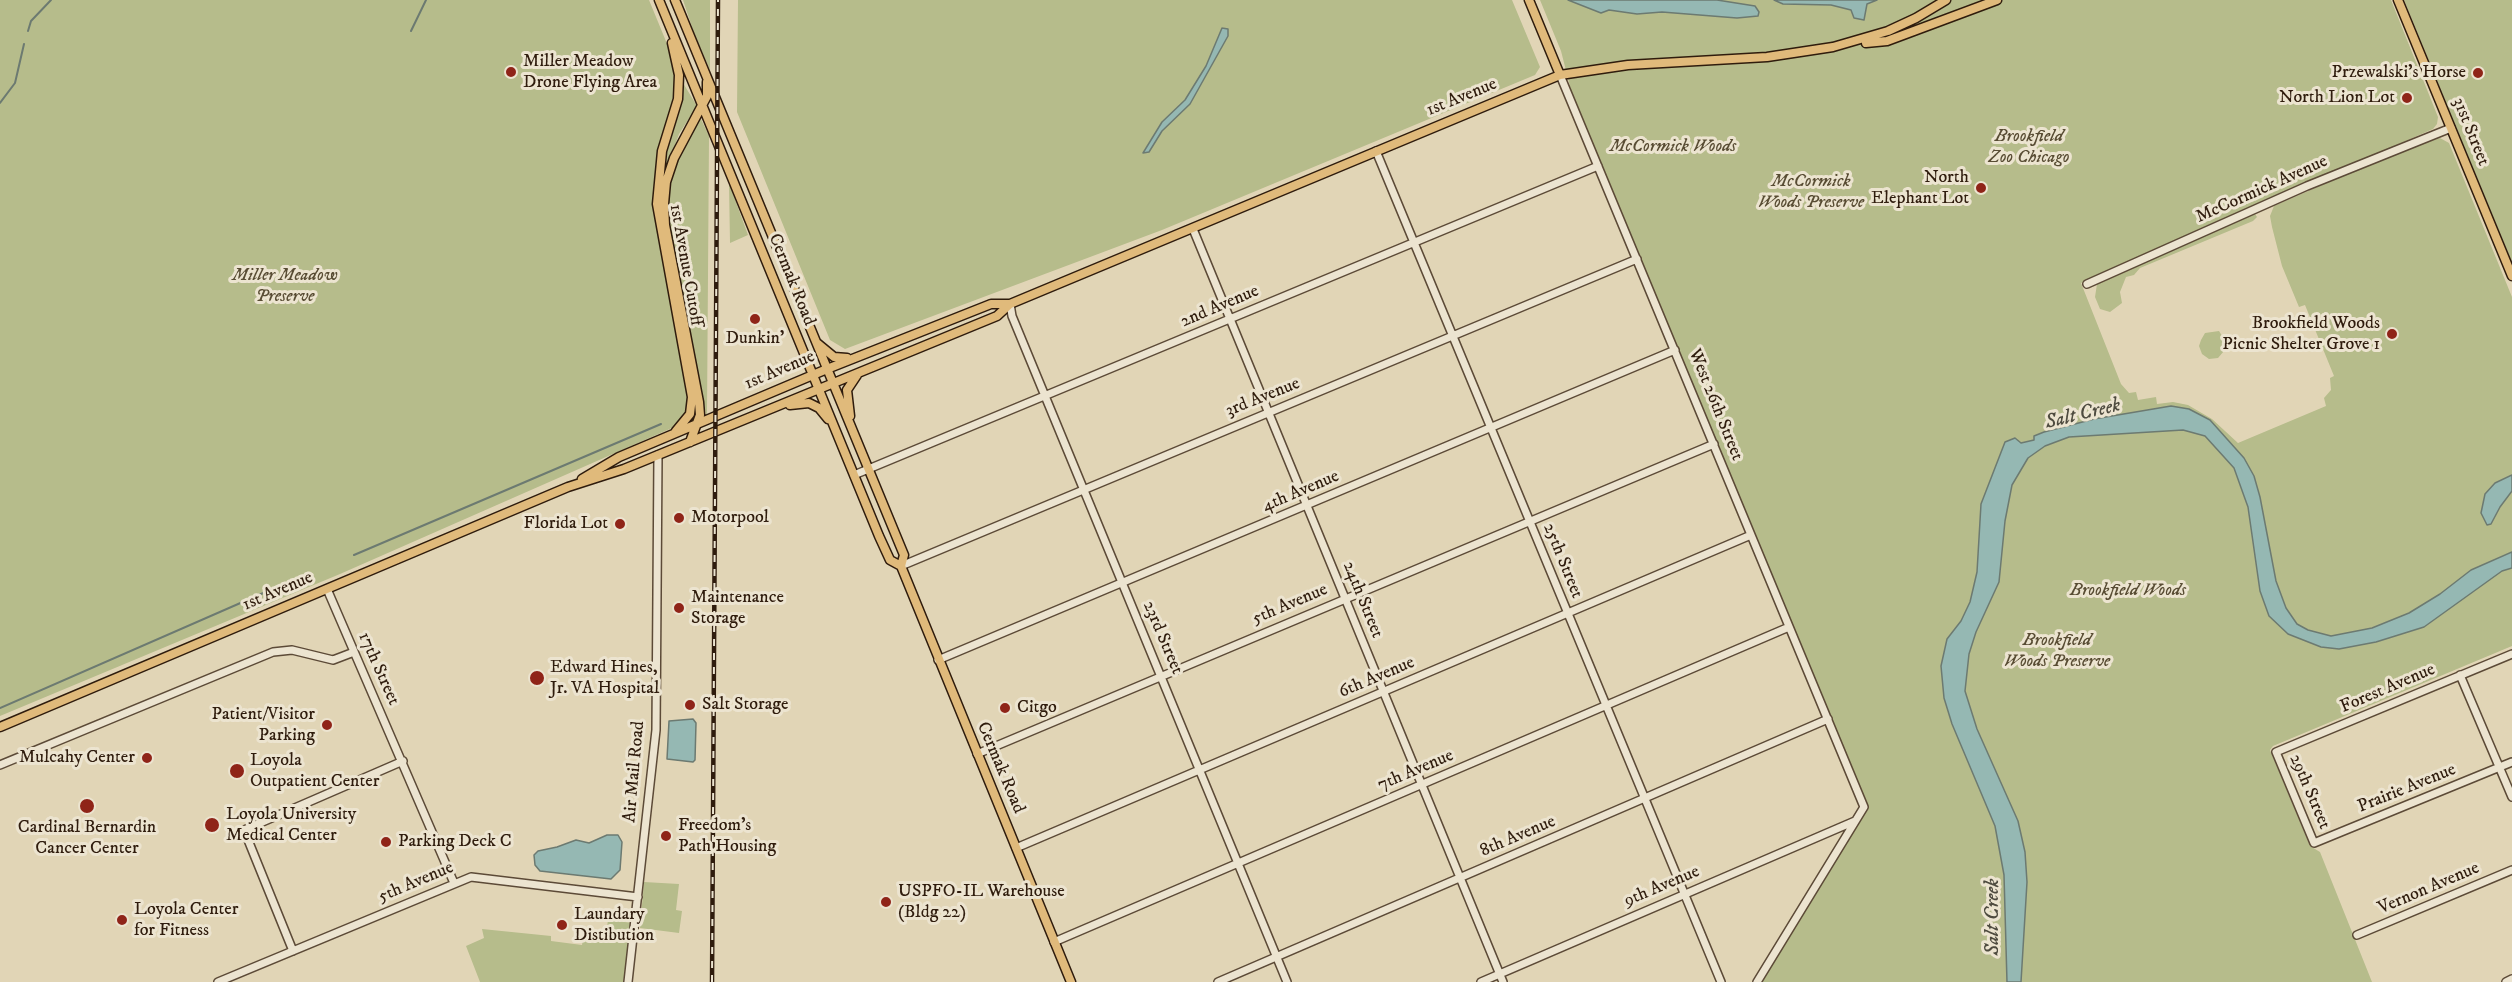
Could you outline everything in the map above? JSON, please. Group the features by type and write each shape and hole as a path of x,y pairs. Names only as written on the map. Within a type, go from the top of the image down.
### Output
{"main road":[{"name":"Cermak Road","path":"659,0 890,560 901,566"},
{"name":"West 26th Street","path":"1529,0 1560,75"},
{"name":"1st Avenue","path":"0,727 568,487 658,460 690,442 997,316 1010,304 1560,75 1628,65 1792,54 1850,44 1902,25 1946,0"},
{"path":"1850,44 1887,41 1997,0"},
{"name":"31st Street","path":"2398,0 2512,276"},
{"name":"Cermak Road","path":"675,1 904,555 901,566 1071,982"},
{"name":"1st Avenue Cutoff","path":"669,24 679,75 679,87 676,110 660,159 657,204 692,404 688,419 671,435"},
{"name":"1st Avenue Cutoff","path":"690,442 698,424 699,402 665,225 664,204 666,182 674,158 702,105 707,88 706,73"},
{"name":"1st Avenue","path":"568,487 619,457 812,375 991,304 1010,304"},
{"path":"816,342 834,357 854,358"},
{"path":"852,428 847,390 859,373"},
{"path":"772,408 809,403 819,408 835,428"}],"street":[{"name":"West 26th Street","path":"1560,75 1864,807 1855,821"},
{"name":"McCormick Avenue","path":"2087,284 2307,186 2451,128"},
{"name":"25th Street","path":"1376,151 1721,982"},
{"name":"2nd Avenue","path":"854,475 1598,166"},
{"name":"24th Street","path":"1193,229 1503,982"},
{"name":"3rd Avenue","path":"901,566 1637,259"},
{"name":"23rd Street","path":"1010,304 1012,316 1287,982"},
{"name":"4th Avenue","path":"938,660 1675,350"},
{"name":"5th Avenue","path":"977,754 1714,444"},
{"name":"Air Mail Road","path":"628,982 656,730 658,460"},
{"name":"6th Avenue","path":"1016,848 1751,535"},
{"name":"17th Street","path":"327,589 454,883"},
{"name":"7th Avenue","path":"1054,942 1789,627"},
{"path":"0,765 273,652 292,650 333,660 354,652"},
{"name":"Forest Avenue","path":"2276,752 2512,654"},
{"path":"2460,675 2512,797"},
{"name":"8th Avenue","path":"1218,982 1828,719"},
{"name":"29th Street","path":"2276,752 2314,843"},
{"path":"293,951 244,830 403,761"},
{"name":"Prairie Avenue","path":"2314,843 2512,762"},
{"path":"1757,982 1855,821"},
{"name":"9th Avenue","path":"1481,982 1855,821"},
{"name":"Vernon Avenue","path":"2357,935 2512,870"},
{"name":"5th Avenue","path":"218,982 471,877 638,897"},
{"path":"2505,982 2512,979"}],"green space":[{"name":"Miller Meadow Preserve","path":"0,0 649,0 675,68 676,95 657,162 654,201 657,229 689,400 687,412 672,428 340,574 0,716"},
{"path":"683,0 710,0 710,70 694,33"},
{"path":"738,0 1512,0 1540,67 1535,75 1162,230 845,349 830,340 737,112"},
{"name":"Brookfield Woods Preserve","path":"1540,0 1774,0 1783,4 1831,5 1851,10 1864,19 1867,4 1877,0 2391,0 2438,117 2433,129 2081,283 2121,384 2129,393 2136,392 2138,400 2156,397 2157,404 2173,402 2188,405 2212,419 2238,443 2326,406 2324,398 2331,390 2330,378 2334,376 2305,305 2299,307 2282,266 2270,216 2274,206 2393,154 2440,138 2449,143 2512,297 2512,646 2273,746 2270,750 2310,846 2320,852 2372,982 1762,982 1867,810 1867,803 1572,94 1561,51","holes":["2210,420 2219,450 2205,436 2197,432 2183,430 2141,432"]},
{"path":"2404,0 2512,0 2512,262 2441,90"},
{"path":"683,83 697,106 679,134 665,173 661,173 669,136 681,104"},
{"path":"700,117 709,136 707,414 668,225 667,197 673,167"},
{"path":"729,183 748,235 730,243"},
{"path":"2255,214 2257,217 2253,221 2140,268 2134,275 2126,277 2120,292 2122,303 2110,312 2100,309 2095,297 2097,284 2105,279"},
{"path":"2219,331 2224,339 2224,351 2218,358 2209,359 2202,354 2199,346 2201,340 2205,333"},
{"path":"644,882 679,884 676,910 682,911 679,933 640,928"},
{"path":"608,920 633,923 626,982 480,982 466,946 484,938 482,929 551,936 551,941 582,945 583,939 605,941"}],"water":[{"path":"1568,0 1717,0 1755,6 1759,12 1758,16 1737,18 1662,12 1637,14 1609,10 1601,13"},
{"path":"1774,0 1877,0 1867,4 1864,20 1854,18 1851,10 1831,5 1783,4"},
{"path":"1222,28 1228,29 1228,36 1190,104 1162,131 1149,152 1143,153 1162,122 1185,100 1206,66"},
{"name":"Salt Creek","path":"2171,406 2189,409 2210,420 2244,458 2254,476 2260,497 2276,581 2286,608 2297,624 2308,630 2331,636 2372,628 2409,613 2440,594 2471,570 2512,552 2512,568 2502,571 2424,627 2376,642 2339,649 2321,647 2288,634 2269,616 2260,591 2248,507 2234,468 2205,436 2183,430 2069,437 2045,446 2028,458 2012,485 2005,521 1999,582 1976,632 1969,654 1965,691 1977,729 2018,821 2025,852 2027,882 2021,982 2007,982 2004,875 1995,826 1952,724 1944,698 1941,666 1947,639 1961,621 1970,602 1977,572 1981,504 2005,442 2015,438 2021,443 2034,440 2034,436 2044,432 2094,419"},
{"path":"2512,475 2512,491 2491,524 2487,525 2481,513 2485,494 2495,483"},
{"path":"693,719 696,723 695,760 693,762 667,759 669,721"},
{"path":"607,835 618,835 622,842 620,870 611,879 540,871 535,865 534,855 538,851 576,840 589,843"}],"waterway":[{"path":"28,31 31,21 51,0"},
{"path":"411,31 426,0"},
{"path":"0,103 15,83 24,44"},
{"path":"354,555 661,424"},
{"path":"0,708 277,587"}],"railway":[{"path":"712,982 718,0"}],"place":[{"name":"Miller Meadow Drone Flying Area","path":"511,72"},
{"name":"Przewalski's Horse","path":"2478,73"},
{"name":"North Lion Lot","path":"2407,98"},
{"name":"North Elephant Lot","path":"1981,188"},
{"name":"Dunkin'","path":"755,319"},
{"name":"Brookfield Woods Picnic Shelter Grove 1","path":"2392,334"},
{"name":"Motorpool","path":"679,518"},
{"name":"Florida Lot","path":"620,524"},
{"name":"Maintenance Storage","path":"679,608"},
{"name":"Edward Hines, Jr. VA Hospital","path":"537,678"},
{"name":"Salt Storage","path":"690,705"},
{"name":"Citgo","path":"1005,708"},
{"name":"Patient/Visitor Parking","path":"327,725"},
{"name":"Mulcahy Center","path":"147,758"},
{"name":"Loyola Outpatient Center","path":"237,771"},
{"name":"Cardinal Bernardin Cancer Center","path":"87,806"},
{"name":"Loyola University Medical Center","path":"212,825"},
{"name":"Freedom's Path Housing","path":"666,836"},
{"name":"Parking Deck C","path":"386,842"},
{"name":"USPFO-IL Warehouse (Bldg 22)","path":"886,902"},
{"name":"Loyola Center for Fitness","path":"122,920"},
{"name":"Laundary Distibution","path":"562,925"}],"park label":[{"name":"McCormick Woods","path":"1673,147"},
{"name":"Brookfield Zoo Chicago","path":"2029,147"},
{"name":"McCormick Woods Preserve","path":"1811,192"},
{"name":"Brookfield Woods","path":"2128,591"}]}
